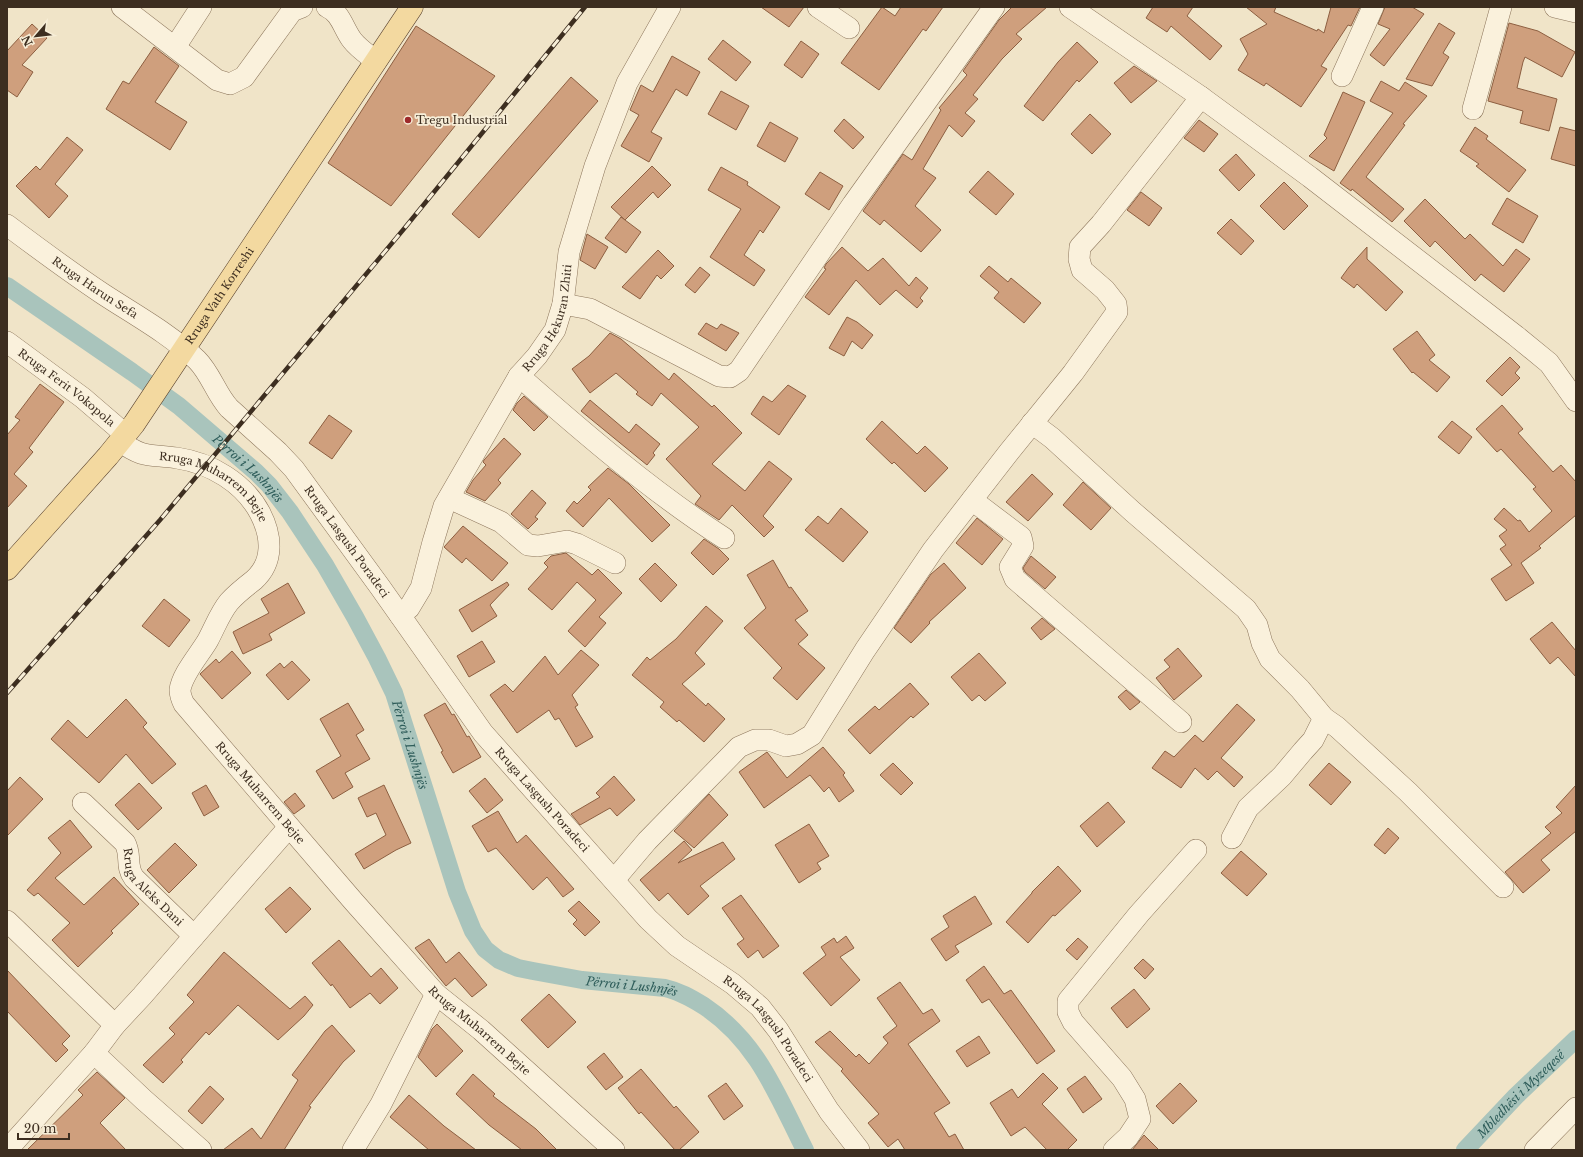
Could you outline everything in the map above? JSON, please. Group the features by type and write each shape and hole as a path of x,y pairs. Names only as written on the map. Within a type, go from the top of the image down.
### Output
{"main road":[{"name":"Rruga Vath Korreshi","path":"7,570 127,433 180,356 412,7"}],"street":[{"path":"122,7 217,80 230,84 244,77 292,11 302,7"},
{"path":"175,47 201,7"},
{"path":"327,7 335,10 350,38 358,47 376,61"},
{"name":"Rruga Hekuran Zhiti","path":"400,615 409,608 421,588 444,506 519,376 537,356 555,330 563,304 569,252 595,166 627,83 670,7"},
{"path":"818,7 849,28"},
{"path":"563,304 590,309 719,376 730,376 738,371 994,7"},
{"path":"1070,7 1200,97 1310,177 1516,336 1549,363 1576,401"},
{"path":"1342,76 1373,7"},
{"path":"1473,109 1501,7"},
{"path":"1555,7 1576,12"},
{"path":"614,880 647,842 739,747 755,740 769,740 786,746 797,744 812,735 874,637 933,550 1073,373 1117,312 1116,304 1108,294 1082,270 1079,259 1080,247 1101,224 1200,97"},
{"name":"Rruga Harun Sefa","path":"7,225 180,356 202,366 223,401 248,427"},
{"name":"Rruga Ferit Vokopola","path":"8,346 83,398 127,433"},
{"path":"519,376 568,419 686,514 724,538"},
{"path":"1032,424 1052,438 1133,512 1246,609 1257,625 1262,643 1270,659 1300,689 1324,718 1337,727 1408,792 1503,887"},
{"name":"Rruga Lasgush Poradeci","path":"248,427 278,452 294,469 400,615 483,733 644,915 663,934 677,946 733,984 760,1007 778,1030 830,1111 859,1150"},
{"name":"Rruga Muharrem Bejte","path":"127,433 132,450 141,454 182,459 213,469 229,478 240,487 252,502 268,531 270,549 266,562 259,575 231,599 223,610 208,640 182,685 180,694 184,704 354,902 436,994 481,1030 614,1150"},
{"path":"450,498 501,522 528,545 538,546 567,541 578,544 615,563"},
{"path":"972,500 1021,537 1023,546 1010,567 1015,579 1181,722"},
{"path":"1232,838 1248,808 1282,776 1303,752 1313,740 1324,718"},
{"name":"Rruga Aleks Dani","path":"83,803 125,843 129,851 130,872 194,936"},
{"name":"Rruga Aleks Dani","path":"7,1150 94,1053 116,1025 289,827"},
{"path":"1114,1150 1128,1137 1140,1119 1135,1099 1122,1078 1073,1022 1068,1012 1068,1001 1140,914 1196,850"},
{"path":"7,921 116,1025"},
{"path":"353,1150 381,1104 436,994"},
{"path":"94,1053 144,1100 201,1150"},
{"path":"1535,1150 1576,1108"}],"building":[{"path":"761,7 804,7 789,27"},
{"path":"882,7 895,16 901,7 943,7 926,31 923,29 879,90 841,63"},
{"path":"1012,7 1047,7 1016,34 1022,39 1002,59 973,95 978,99 965,113 975,121 962,137 949,125 923,169 936,178 915,206 941,230 921,252 884,220 880,225 863,211 903,154 912,160 941,110 939,108 967,75 963,71 999,20"},
{"path":"1153,7 1193,7 1187,16 1222,46 1210,60 1171,26 1167,32 1146,18"},
{"path":"1246,7 1276,7 1274,12 1317,31 1318,29 1324,33 1331,7 1360,7 1351,26 1348,25 1321,66 1327,69 1301,107 1266,83 1264,86 1238,70 1248,54 1240,39 1267,24"},
{"path":"1385,7 1412,7 1424,14 1384,66 1370,55 1390,29 1378,24"},
{"path":"1439,23 1455,33 1443,53 1449,57 1432,86 1406,79"},
{"path":"1509,23 1538,31 1575,52 1562,77 1525,57 1523,62 1517,88 1557,99 1549,131 1520,123 1523,111 1488,101"},
{"path":"32,24 47,38 22,65 33,72 17,97 7,90 7,51"},
{"name":"Tregu Industrial","path":"416,26 495,76 391,206 328,163"},
{"path":"723,40 751,62 736,81 708,59"},
{"path":"801,41 819,54 802,78 784,65"},
{"path":"1077,42 1098,62 1079,82 1077,80 1043,121 1024,106 1058,62"},
{"path":"154,47 179,66 155,102 187,122 170,150 106,109 123,81 129,84"},
{"path":"672,56 700,72 687,96 676,89 651,132 662,138 649,162 621,146 639,115 630,110 641,85 653,92"},
{"path":"1134,66 1157,81 1131,103 1114,83"},
{"path":"571,77 598,101 479,238 452,214"},
{"path":"1381,81 1399,91 1405,82 1427,96 1403,124 1405,125 1366,177 1404,209 1392,222 1352,189 1351,191 1340,183 1393,113 1370,101"},
{"path":"721,91 749,106 736,130 708,114"},
{"path":"1343,92 1365,102 1334,171 1309,156 1327,138 1324,135"},
{"path":"1090,114 1111,134 1092,154 1071,134"},
{"path":"844,119 864,137 853,149 834,131"},
{"path":"1199,120 1218,134 1204,152 1184,138"},
{"path":"770,122 798,138 785,162 757,146"},
{"path":"1475,127 1488,136 1486,139 1526,170 1509,192 1476,166 1479,164 1460,151"},
{"path":"1560,127 1576,131 1576,166 1551,159"},
{"path":"67,137 83,150 55,184 68,196 49,218 16,186 36,166 40,170"},
{"path":"1236,154 1255,175 1239,191 1219,170"},
{"path":"652,166 671,185 658,198 653,192 625,220 611,207"},
{"path":"721,167 748,182 747,185 780,207 763,233 760,230 744,255 765,270 754,286 710,257 741,209 708,190"},
{"path":"988,171 1014,194 996,215 969,192"},
{"path":"820,172 843,186 829,210 805,194"},
{"path":"1284,182 1308,206 1284,230 1260,206"},
{"path":"1141,192 1162,208 1149,226 1127,210"},
{"path":"1507,198 1538,216 1523,243 1492,224"},
{"path":"1425,199 1465,239 1470,234 1503,266 1516,249 1530,259 1504,292 1481,274 1475,281 1435,241 1430,247 1404,221"},
{"path":"621,217 641,232 626,253 605,238"},
{"path":"1231,219 1254,241 1241,255 1217,233"},
{"path":"587,234 608,247 595,269 580,260"},
{"path":"842,247 868,271 883,258 909,286 916,277 928,288 920,298 923,301 917,308 896,290 880,305 856,280 829,315 805,297 826,269 824,268 826,264"},
{"path":"1367,247 1367,259 1403,292 1386,311 1357,284 1354,288 1341,278"},
{"path":"658,250 674,266 661,279 657,275 640,299 622,287"},
{"path":"989,266 1008,282 1011,278 1041,303 1024,323 994,298 999,292 980,276"},
{"path":"700,267 710,275 695,293 685,285"},
{"path":"847,317 857,322 873,335 862,349 852,341 844,356 829,348"},
{"path":"706,323 717,329 721,324 739,333 726,351 698,334"},
{"path":"1417,331 1435,355 1429,360 1450,377 1437,392 1413,372 1412,373 1393,349"},
{"path":"610,333 621,339 669,380 674,373 712,407 714,405 742,433 712,464 745,491 769,461 792,479 763,516 774,527 764,537 732,505 719,520 695,504 701,496 666,459 699,427 661,393 652,406 636,394 638,392 616,373 590,393 572,369 589,356"},
{"path":"1510,357 1520,367 1515,373 1520,378 1502,396 1486,381"},
{"path":"40,384 64,402 29,448 33,452 14,474 27,486 7,508 7,435 20,420 15,417"},
{"path":"788,385 806,396 779,435 751,414 763,396 772,402"},
{"path":"524,396 548,417 534,431 513,410"},
{"path":"590,400 629,433 636,424 660,444 653,453 655,455 647,465 581,411"},
{"path":"1502,405 1523,429 1518,433 1553,472 1561,465 1576,482 1576,515 1539,546 1541,548 1521,563 1534,583 1506,601 1491,579 1512,565 1500,549 1506,545 1499,536 1507,530 1494,519 1504,508 1518,521 1520,520 1529,532 1552,511 1533,489 1536,487 1501,449 1497,452 1476,429"},
{"path":"329,415 352,431 332,459 309,443"},
{"path":"882,421 917,454 925,446 948,468 925,492 894,462 892,464 866,439"},
{"path":"1452,421 1472,437 1459,454 1438,437"},
{"path":"504,438 521,454 498,480 501,483 485,501 466,492 473,480 486,465 483,462 484,460"},
{"path":"608,468 629,484 670,525 652,542 609,498 583,527 566,511 574,501 577,504 591,490 588,487"},
{"path":"1032,474 1053,494 1028,521 1006,502"},
{"path":"1083,482 1111,508 1091,530 1063,505"},
{"path":"532,490 546,503 535,517 538,519 528,529 511,514"},
{"path":"841,508 868,532 843,562 805,530 818,516 828,524"},
{"path":"977,518 1003,539 982,565 956,543"},
{"path":"463,526 508,563 492,581 466,558 462,563 444,547"},
{"path":"704,539 719,549 729,559 713,575 691,553"},
{"path":"566,553 592,575 598,569 622,593 599,617 606,623 585,647 568,631 596,600 577,582 552,610 528,589 548,567 544,563 551,556"},
{"path":"1031,556 1056,577 1045,589 1025,572 1023,568"},
{"path":"773,560 789,588 791,587 808,611 795,620 808,635 798,644 825,668 797,700 773,678 782,668 744,628 766,608 747,575"},
{"path":"655,563 677,585 661,602 639,579"},
{"path":"944,563 966,588 929,622 930,623 911,643 894,628 931,574"},
{"path":"507,582 509,585 490,605 497,616 472,632 459,610"},
{"path":"288,583 305,613 269,634 272,640 243,654 233,632 269,613 261,599"},
{"path":"164,599 190,620 169,647 142,626"},
{"path":"706,606 723,621 695,653 705,664 682,684 706,706 708,703 725,719 704,742 679,720 677,722 660,707 664,702 632,675 647,657 650,660 676,639"},
{"path":"1042,618 1055,629 1041,640 1031,628"},
{"path":"1552,622 1576,651 1576,677 1558,657 1550,664 1530,639"},
{"path":"482,641 495,662 469,677 457,656"},
{"path":"1178,648 1202,676 1174,700 1156,678 1170,667 1164,660"},
{"path":"581,650 599,665 572,695 578,705 575,707 593,737 576,747 559,718 555,720 549,710 517,733 490,695 505,684 513,692 545,656 558,675"},
{"path":"232,651 251,673 222,699 200,674 216,659 219,663"},
{"path":"979,653 1006,683 985,701 979,695 972,701 951,677"},
{"path":"292,661 310,680 288,700 266,675 280,663 284,668"},
{"path":"910,683 929,704 913,718 911,716 870,754 848,730 875,706 879,710"},
{"path":"1126,690 1140,702 1130,710 1118,697"},
{"path":"126,699 147,723 143,727 176,764 152,784 126,754 99,783 51,739 68,720 87,738"},
{"path":"348,703 364,730 356,735 370,759 345,773 353,787 333,799 316,771 341,756 320,719"},
{"path":"445,703 452,715 454,714 467,737 469,736 481,757 453,773 441,752 443,751 424,715"},
{"path":"1237,704 1255,720 1221,758 1243,777 1234,787 1217,771 1208,780 1195,768 1181,788 1152,768 1165,751 1174,757 1195,735 1203,742"},
{"path":"823,747 845,773 843,775 854,791 839,802 829,787 824,792 810,775 764,808 739,772 767,752 787,778"},
{"path":"893,763 913,783 901,795 880,775"},
{"path":"1329,763 1351,782 1331,805 1309,785"},
{"path":"614,776 635,800 617,816 610,808 580,825 571,814 600,797 596,793"},
{"path":"20,777 43,799 7,836 7,791"},
{"path":"485,778 503,800 487,813 469,791"},
{"path":"139,783 162,808 138,830 115,805"},
{"path":"206,785 219,807 204,816 192,793"},
{"path":"384,785 411,843 364,869 355,854 386,835 376,813 367,817 358,798"},
{"path":"1576,785 1576,831 1541,860 1550,870 1523,893 1505,872 1551,833 1545,827 1562,813 1556,807"},
{"path":"295,793 305,806 294,814 284,802"},
{"path":"709,794 728,815 694,848 674,831"},
{"path":"1108,802 1125,822 1097,847 1080,826"},
{"path":"498,811 517,843 526,835 574,889 563,897 547,877 533,890 496,848 488,852 472,826"},
{"path":"70,820 92,847 55,878 84,905 114,877 139,904 111,931 113,933 78,967 52,940 70,923 38,893 34,896 27,890 61,853 48,838"},
{"path":"809,824 829,856 817,863 821,869 799,883 775,845"},
{"path":"1388,828 1399,838 1385,854 1374,845"},
{"path":"684,841 692,850 678,863 723,842 735,859 700,886 709,896 688,915 668,893 659,901 640,880"},
{"path":"175,843 197,865 169,893 147,870"},
{"path":"1241,851 1267,874 1247,896 1221,873"},
{"path":"1058,866 1081,891 1055,916 1053,915 1028,943 1006,922 1032,892"},
{"path":"290,887 311,909 286,933 265,909"},
{"path":"741,895 779,946 763,958 758,950 748,958 737,944 744,939 722,908"},
{"path":"975,896 992,924 955,946 959,952 946,961 931,939 949,927 943,916"},
{"path":"579,901 600,922 585,936 573,924 577,920 568,911"},
{"path":"846,936 854,948 840,957 860,980 831,1006 803,973 826,955 821,947 834,938 837,943"},
{"path":"1078,938 1088,947 1077,960 1066,950"},
{"path":"429,939 446,963 459,952 487,985 472,997 455,978 446,986 415,948"},
{"path":"339,940 371,977 381,968 398,988 380,1004 370,993 350,1008 332,984 331,986 312,963"},
{"path":"224,952 290,1009 305,996 313,1005 304,1016 278,1040 238,1005 209,1035 206,1032 181,1060 183,1062 163,1083 143,1065 175,1034 169,1028 194,1002 187,995"},
{"path":"1143,959 1154,969 1145,979 1134,968"},
{"path":"984,966 1004,994 1011,990 1055,1051 1037,1064 989,999 982,1003 966,980"},
{"path":"7,970 70,1036 62,1044 68,1050 56,1062 7,1011"},
{"path":"900,982 923,1014 932,1009 940,1021 908,1044 950,1103 934,1113 949,1137 955,1134 964,1150 905,1150 898,1139 888,1147 868,1123 879,1114 841,1071 843,1069 815,1042 830,1031 856,1057 859,1054 869,1064 888,1043 883,1037 897,1026 877,998"},
{"path":"1134,989 1150,1009 1127,1028 1111,1008"},
{"path":"549,994 576,1022 548,1048 521,1020"},
{"path":"437,1024 463,1051 436,1077 418,1057 432,1029"},
{"path":"332,1025 355,1051 343,1062 309,1106 311,1107 284,1150 223,1150 252,1128 261,1139 298,1080 292,1075 325,1031"},
{"path":"979,1036 990,1053 967,1067 956,1051"},
{"path":"604,1053 623,1077 606,1090 587,1067"},
{"path":"641,1069 674,1108 676,1106 699,1132 679,1150 675,1150 641,1112 639,1114 618,1088"},
{"path":"97,1072 125,1098 100,1123 126,1150 27,1150 83,1095 78,1090"},
{"path":"1043,1073 1058,1088 1042,1104 1077,1140 1067,1150 1047,1150 1025,1127 1011,1136 990,1103 1012,1089 1018,1098"},
{"path":"473,1074 495,1094 493,1096 536,1129 557,1150 522,1150 489,1125 456,1094"},
{"path":"1085,1076 1102,1099 1083,1113 1067,1089"},
{"path":"726,1083 743,1106 724,1120 708,1096"},
{"path":"1180,1083 1197,1101 1173,1124 1156,1106"},
{"path":"210,1086 224,1099 202,1124 188,1111"},
{"path":"409,1095 444,1126 476,1150 429,1150 390,1117"},
{"path":"1144,1135 1159,1150 1132,1150"}],"waterway":[{"name":"Përroi i Lushnjës","path":"7,286 179,406 256,472 269,485 290,512 325,565 355,617 394,693 457,892 473,931 485,949 499,960 518,968 582,980 670,989 704,1006 723,1020 739,1036 752,1053 775,1090 805,1150"},
{"name":"Mbledhësi i Myzeqesë","path":"1465,1150 1516,1096 1576,1039"}],"railway":[{"path":"7,693 160,520 403,230 585,7"}],"place":[{"name":"Tregu Industrial","path":"408,120"}]}
